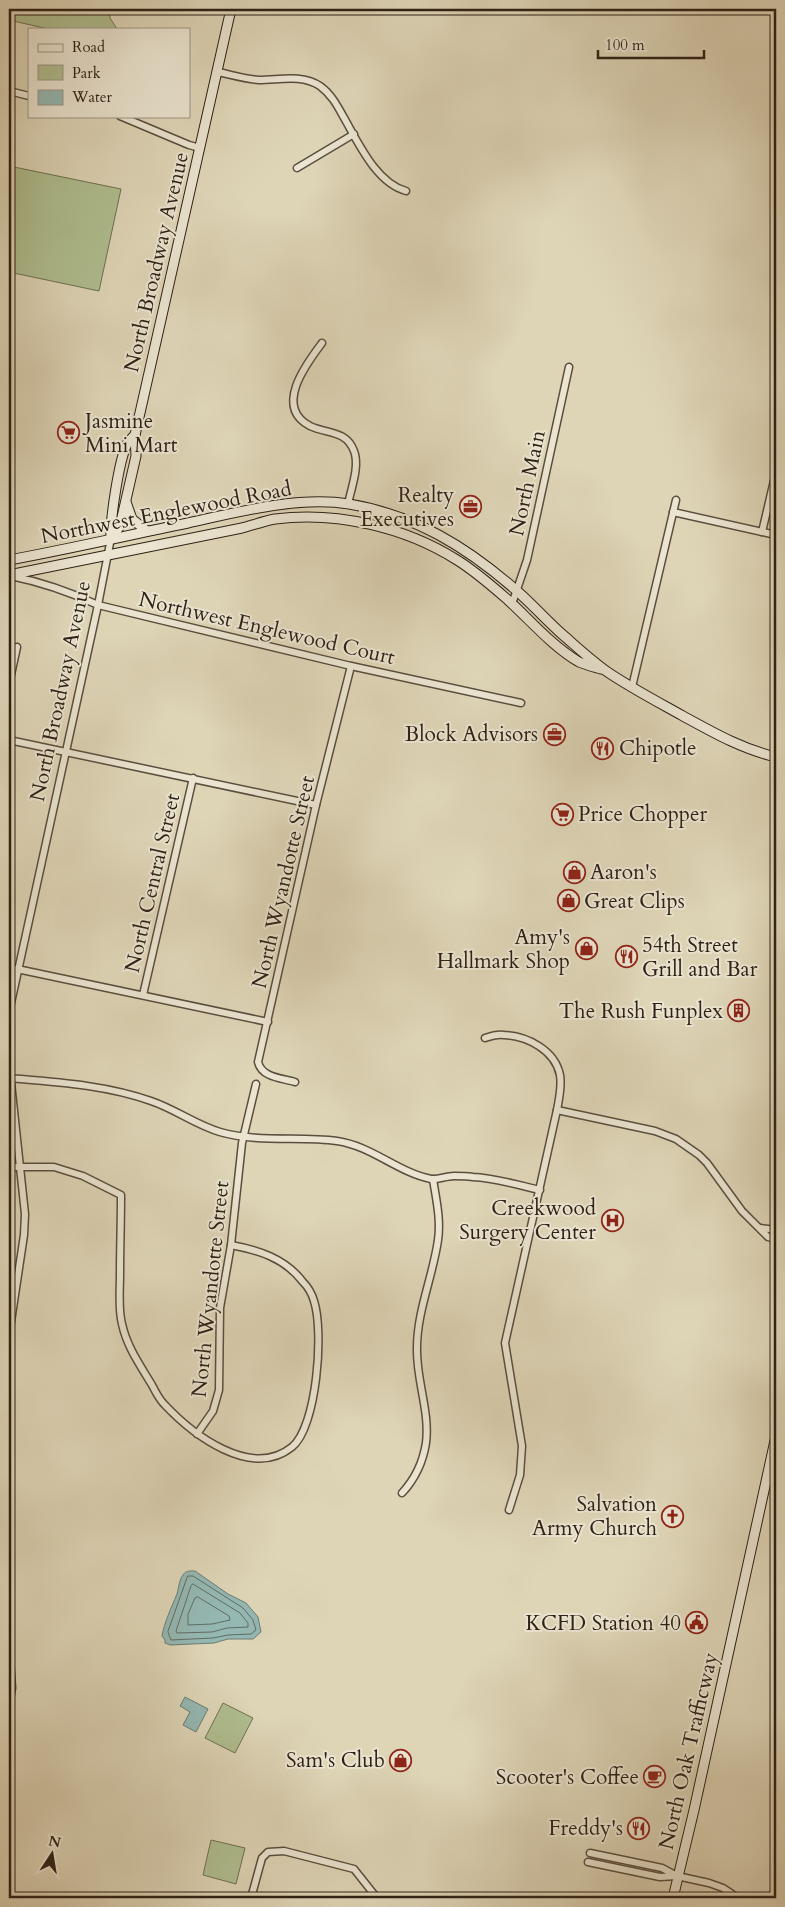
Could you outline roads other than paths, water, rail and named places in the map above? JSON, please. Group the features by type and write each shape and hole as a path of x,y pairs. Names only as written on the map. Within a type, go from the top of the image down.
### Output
{"main road":[{"name":"North Broadway Avenue","path":"111,538 120,526 136,456 135,435 231,9"},
{"name":"North Broadway Avenue","path":"111,538 111,526 122,462 127,443 135,435"},
{"path":"125,500 132,519 148,531"},
{"name":"Northwest Englewood Road","path":"9,560 238,512 310,503 348,504 410,520 470,552 517,591 563,635 608,672"},
{"name":"Northwest Englewood Road","path":"9,575 242,528 275,519 316,518 356,522 392,530 420,541 457,560 512,604 555,645 580,662 608,672"},
{"path":"608,672 743,748 776,757"},
{"name":"North Oak Trafficway","path":"673,1898 776,1436"}],"street":[{"path":"218,72 246,79 295,78 313,83 328,93 334,100 384,179 398,189 406,191"},
{"path":"9,91 28,96"},
{"path":"125,118 188,145 200,148"},
{"path":"298,168 354,134"},
{"path":"322,343 298,378 294,403 299,416 305,423 340,434 347,439 354,450 356,464 348,504"},
{"name":"North Main","path":"512,604 527,560 569,367"},
{"path":"762,532 776,472"},
{"path":"632,687 676,500"},
{"path":"673,512 776,535"},
{"name":"North Broadway Avenue","path":"9,1012 111,538"},
{"name":"Northwest Englewood Court","path":"9,575 57,588 98,605 351,666 521,703"},
{"path":"9,684 17,647"},
{"name":"North Wyandotte Street","path":"295,1082 268,1075 259,1066 258,1062 316,805 351,666"},
{"path":"9,740 316,805"},
{"name":"North Central Street","path":"143,995 193,778"},
{"path":"17,969 268,1022"},
{"path":"485,1038 502,1034 531,1041 546,1051 560,1074 557,1110 505,1342 522,1446 520,1475 509,1510"},
{"path":"9,1064 24,1214 24,1235 9,1335"},
{"path":"9,1078 74,1084 150,1100 184,1114 207,1127 243,1137 330,1140 347,1143 375,1153 394,1166 433,1179 453,1176 482,1177 540,1190"},
{"name":"North Wyandotte Street","path":"198,1434 213,1410 219,1390 220,1308 230,1245 243,1137 256,1084"},
{"path":"557,1110 655,1131 676,1139 707,1163 742,1211 768,1237 776,1239"},
{"path":"9,1167 54,1167 69,1171 121,1195 120,1309 127,1342 163,1403 198,1434 214,1445 232,1453 262,1458 276,1456 293,1447 302,1436 312,1403 318,1358 315,1302 296,1274 283,1263 258,1251 230,1245"},
{"path":"402,1493 420,1466 427,1437 417,1364 417,1346 420,1323 438,1240 439,1217 433,1179"},
{"path":"760,1228 776,1230"},
{"path":"9,1644 12,1688 9,1705"},
{"path":"251,1898 262,1858 268,1852 284,1850 354,1869 377,1898"},
{"path":"590,1853 662,1868 678,1876"},
{"path":"588,1862 660,1877 678,1876 709,1882 723,1888 738,1898"},
{"path":"766,1898 776,1892"}],"water":[{"path":"195,1571 228,1594 246,1603 258,1617 261,1632 253,1639 228,1639 214,1643 170,1645 165,1643 162,1636 166,1620 177,1594 180,1581 185,1572"},
{"path":"185,1697 208,1709 196,1732 183,1725 190,1712 180,1706"}],"place":[{"name":"Jasmine Mini Mart","path":"69,433"},
{"name":"Realty Executives","path":"470,507"},
{"name":"Block Advisors","path":"554,734"},
{"name":"Chipotle","path":"603,748"},
{"name":"Price Chopper","path":"562,814"},
{"name":"Aaron's","path":"574,872"},
{"name":"Great Clips","path":"568,901"},
{"name":"Amy's Hallmark Shop","path":"586,949"},
{"name":"54th Street Grill and Bar","path":"626,957"},
{"name":"The Rush Funplex","path":"739,1011"},
{"name":"Creekwood Surgery Center","path":"612,1220"},
{"name":"Salvation Army Church","path":"673,1516"},
{"name":"KCFD Station 40","path":"697,1623"},
{"name":"Sam's Club","path":"401,1760"},
{"name":"Scooter's Coffee","path":"655,1777"},
{"name":"Freddy's","path":"639,1828"}]}
